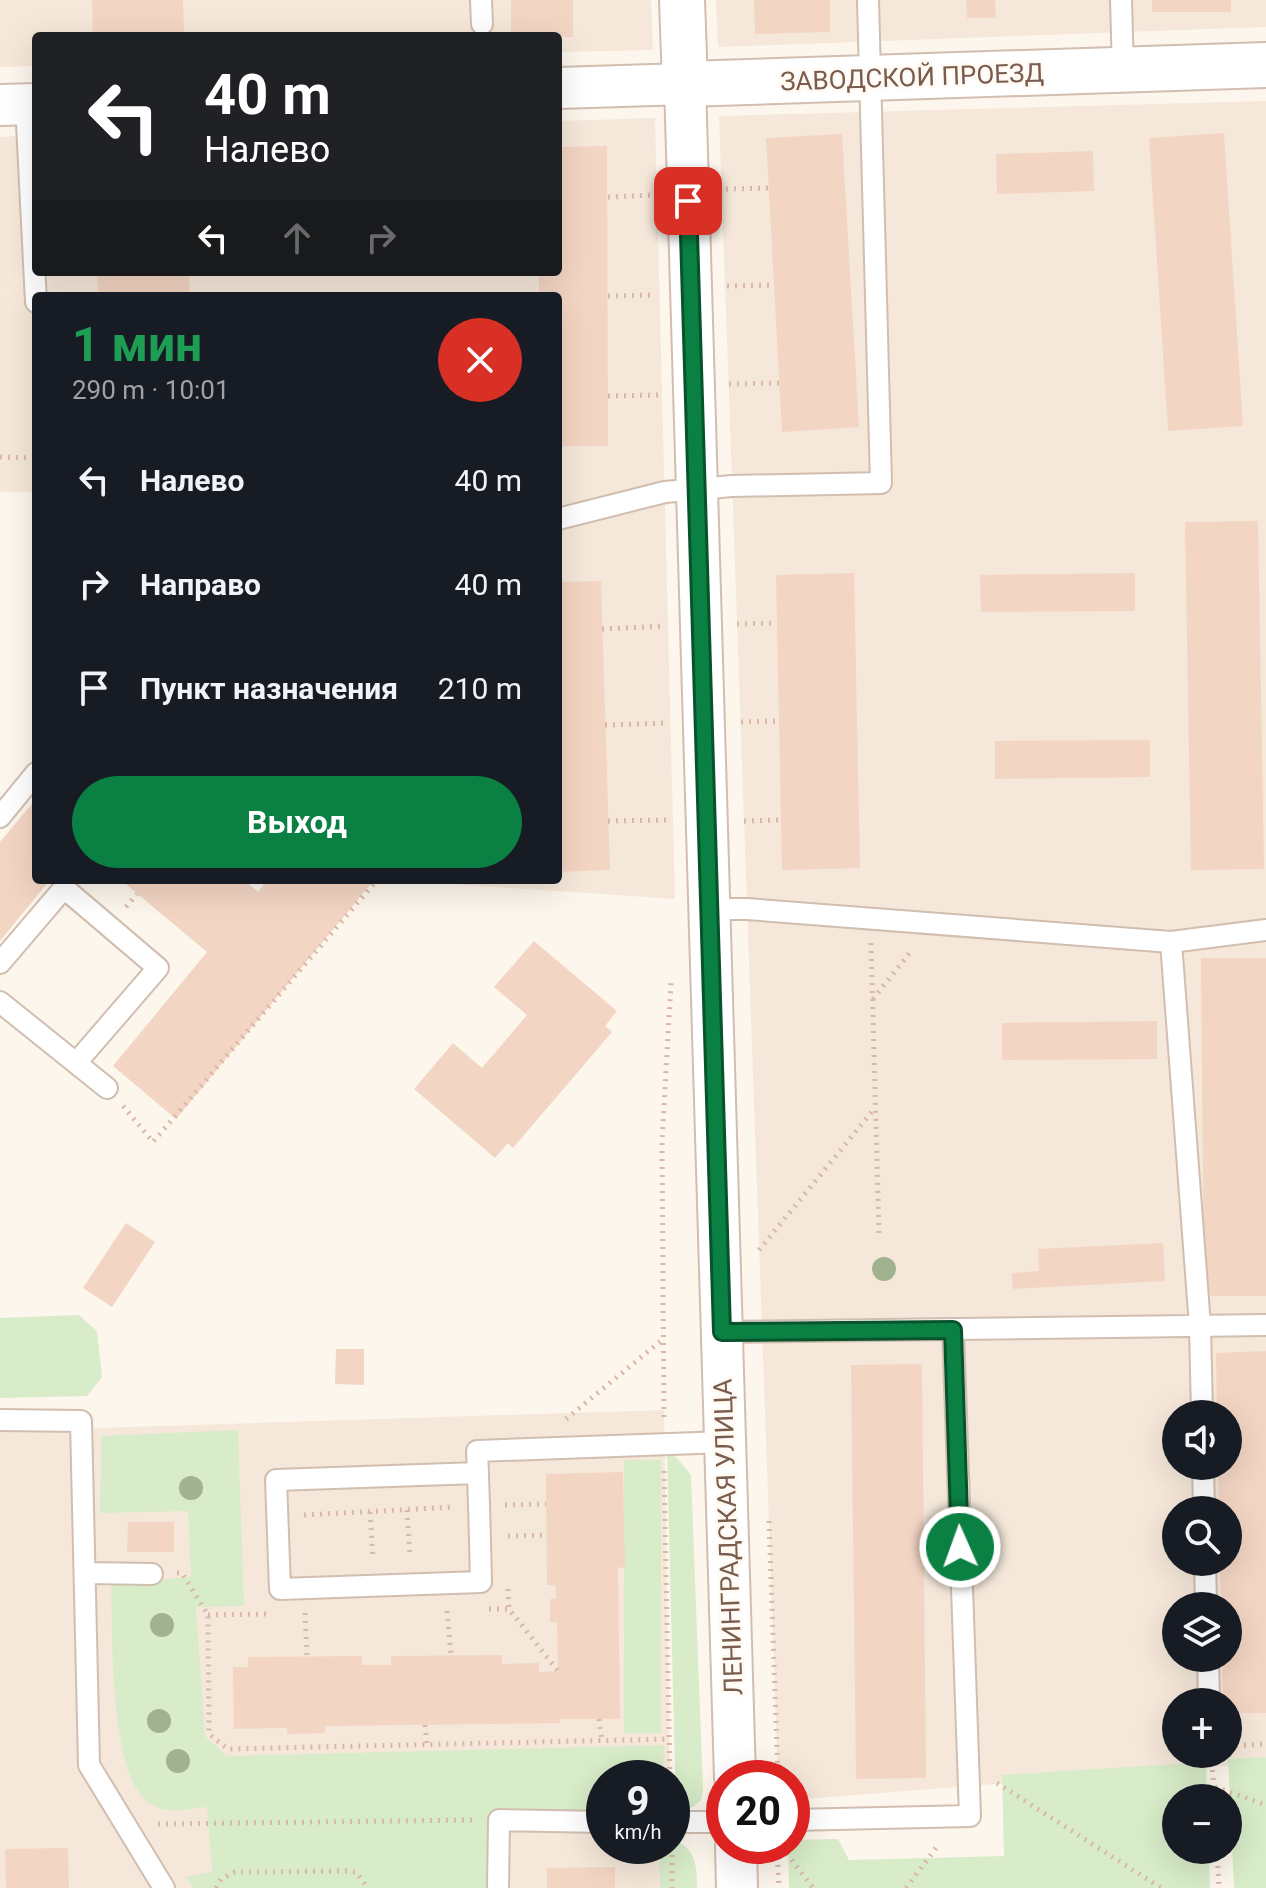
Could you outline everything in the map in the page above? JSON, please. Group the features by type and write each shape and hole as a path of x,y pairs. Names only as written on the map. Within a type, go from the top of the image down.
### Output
{"street":[{"name":"ЛЕНИНГРАДСКАЯ УЛИЦА","path":"682,0 734,1760"},
{"name":"ЗАВОДСКОЙ ПРОЕЗД","path":"562,88 1266,65"},
{"path":"736,1864 737,1888"}],"lane":[{"path":"481,0 482,24"},
{"path":"562,518 665,492 881,483 868,0"},
{"path":"1121,0 1123,70"},
{"path":"21,104 32,249"},
{"path":"0,817 32,778"},
{"path":"0,963 64,888 158,968 76,1063"},
{"path":"709,909 747,909 1171,942 1266,930"},
{"path":"1171,942 1200,1326 1202,1400"},
{"path":"0,1002 107,1088"},
{"path":"722,1332 1266,1325"},
{"path":"810,1820 970,1816 953,1330"},
{"path":"0,1420 81,1421 89,1765 164,1888"},
{"path":"478,1473 276,1480 280,1589 481,1582 479,1505 478,1473 477,1451 725,1442"},
{"path":"86,1573 152,1574"},
{"path":"498,1888 499,1820 586,1822"}],"path":[{"path":"722,189 769,188"},
{"path":"608,197 657,195"},
{"path":"726,287 774,285"},
{"path":"608,296 659,295"},
{"path":"729,384 779,383"},
{"path":"608,396 662,395"},
{"path":"0,457 32,458"},
{"path":"737,624 776,623"},
{"path":"602,629 668,626"},
{"path":"741,722 779,721"},
{"path":"605,725 671,723"},
{"path":"608,821 673,820"},
{"path":"744,821 780,820"},
{"path":"107,1088 153,1142 374,884"},
{"path":"870,918 879,1234"},
{"path":"873,1000 933,923"},
{"path":"670,1760 662,1340 662,1142 671,975"},
{"path":"759,1250 875,1107"},
{"path":"506,1551 503,1480 530,1449 662,1340"},
{"path":"504,1505 546,1504"},
{"path":"277,1516 479,1505"},
{"path":"407,1510 411,1585"},
{"path":"370,1512 374,1586"},
{"path":"506,1536 547,1535"},
{"path":"152,1574 182,1573 208,1615 209,1734 228,1749 670,1739"},
{"path":"507,1580 509,1609 558,1671"},
{"path":"447,1611 451,1655"},
{"path":"305,1613 307,1656"},
{"path":"599,1719 602,1741"},
{"path":"425,1725 427,1744"},
{"path":"1242,1745 1266,1744"},
{"path":"968,1765 1161,1888"},
{"path":"1242,1797 1266,1805"},
{"path":"906,1888 959,1816"},
{"path":"125,1824 499,1820"},
{"path":"672,1864 672,1888"},
{"path":"779,1888 780,1864"},
{"path":"794,1864 813,1888"},
{"path":"1218,1864 1219,1888"},
{"path":"216,1888 221,1879 235,1872 347,1871 356,1872 368,1888"}],"shaded area":[{"path":"0,0 651,0 653,50 562,52 562,32 32,32 32,66 0,67"},
{"path":"716,0 1266,0 1266,27 718,47"},
{"path":"1266,101 1266,1763 1242,1765 1242,1688 1162,1688 1162,1768 1202,1768 810,1799 810,1760 777,1760 719,116"},
{"path":"655,118 675,899 451,884 562,884 562,292 32,292 32,492 0,492 0,137 32,135 32,276 562,276 562,121"},
{"path":"664,1410 670,1760 586,1760 586,1864 672,1864 672,1888 0,1888 0,1431"}],"green space":[{"path":"79,1315 97,1331 102,1377 87,1396 0,1398 0,1318"},
{"path":"238,1430 244,1606 196,1607 205,1736 227,1756 664,1745 664,1760 586,1760 586,1816 495,1815 492,1888 193,1888 186,1877 212,1872 207,1807 172,1810 152,1805 138,1791 127,1767 116,1704 111,1584 191,1577 188,1511 100,1513 101,1436"},
{"path":"667,1454 676,1457 691,1475 703,1789 701,1800 693,1807 690,1807 690,1760 675,1760"},
{"path":"624,1460 661,1460 661,1733 624,1733"},
{"path":"1266,1757 1266,1888 1234,1888 1233,1864 1242,1864 1242,1784 1229,1784 1228,1768 1242,1768 1242,1758"},
{"path":"1162,1765 1162,1768 1206,1768 1207,1784 1162,1784 1162,1864 1209,1864 1210,1888 789,1888 788,1864 810,1864 810,1840 838,1839 849,1860 1004,1856 1002,1775"},
{"path":"690,1852 694,1858 697,1888 660,1888 659,1864 690,1864"}],"building":[{"path":"92,0 183,0 184,32 93,32"},
{"path":"511,0 573,0 573,37 562,37 562,32 511,32"},
{"path":"754,0 830,0 830,32 755,34"},
{"path":"966,0 995,0 996,18 967,18"},
{"path":"1152,0 1231,0 1231,12 1152,12"},
{"path":"1224,133 1243,426 1168,431 1149,138"},
{"path":"842,134 859,427 782,432 766,138"},
{"path":"607,146 608,446 562,446 562,292 539,292 539,276 562,276 562,147"},
{"path":"1093,151 1094,191 997,194 996,154"},
{"path":"97,276 189,276 190,292 98,292"},
{"path":"1258,521 1264,869 1191,870 1185,522"},
{"path":"854,573 860,868 782,870 776,575"},
{"path":"1135,573 1135,611 981,612 980,575"},
{"path":"601,581 610,870 562,872 562,582"},
{"path":"1150,740 1150,777 995,779 995,741"},
{"path":"32,804 32,884 47,884 0,941 0,842"},
{"path":"126,884 249,884 258,892 264,884 371,884 176,1119 113,1066 207,952"},
{"path":"534,941 617,1011 605,1026 612,1032 513,1148 508,1143 495,1158 414,1089 453,1043 482,1068 527,1015 494,987"},
{"path":"1201,958 1266,958 1266,1296 1204,1296"},
{"path":"1157,1021 1157,1059 1002,1060 1002,1023"},
{"path":"126,1223 155,1242 112,1307 83,1288"},
{"path":"1163,1243 1165,1281 1013,1289 1012,1273 1039,1271 1038,1249"},
{"path":"336,1349 364,1349 364,1385 335,1384"},
{"path":"1266,1351 1266,1713 1242,1713 1242,1688 1223,1688 1222,1672 1242,1672 1242,1592 1221,1592 1220,1576 1242,1576 1242,1496 1219,1496 1218,1480 1242,1480 1242,1400 1217,1400 1216,1353"},
{"path":"922,1364 926,1778 856,1779 851,1365"},
{"path":"623,1472 625,1567 618,1568 620,1719 560,1719 560,1723 325,1726 325,1733 287,1734 287,1728 234,1729 233,1667 248,1667 248,1657 362,1656 362,1665 391,1665 391,1656 502,1655 502,1664 539,1663 539,1672 558,1671 557,1622 550,1622 550,1599 556,1599 555,1585 547,1585 546,1474"},
{"path":"128,1522 174,1522 174,1552 127,1552"},
{"path":"68,1848 69,1888 6,1888 5,1849"},
{"path":"615,1867 615,1888 547,1888 547,1868"}],"route":[{"path":"688,201 722,1332 953,1330 960,1547"}]}
